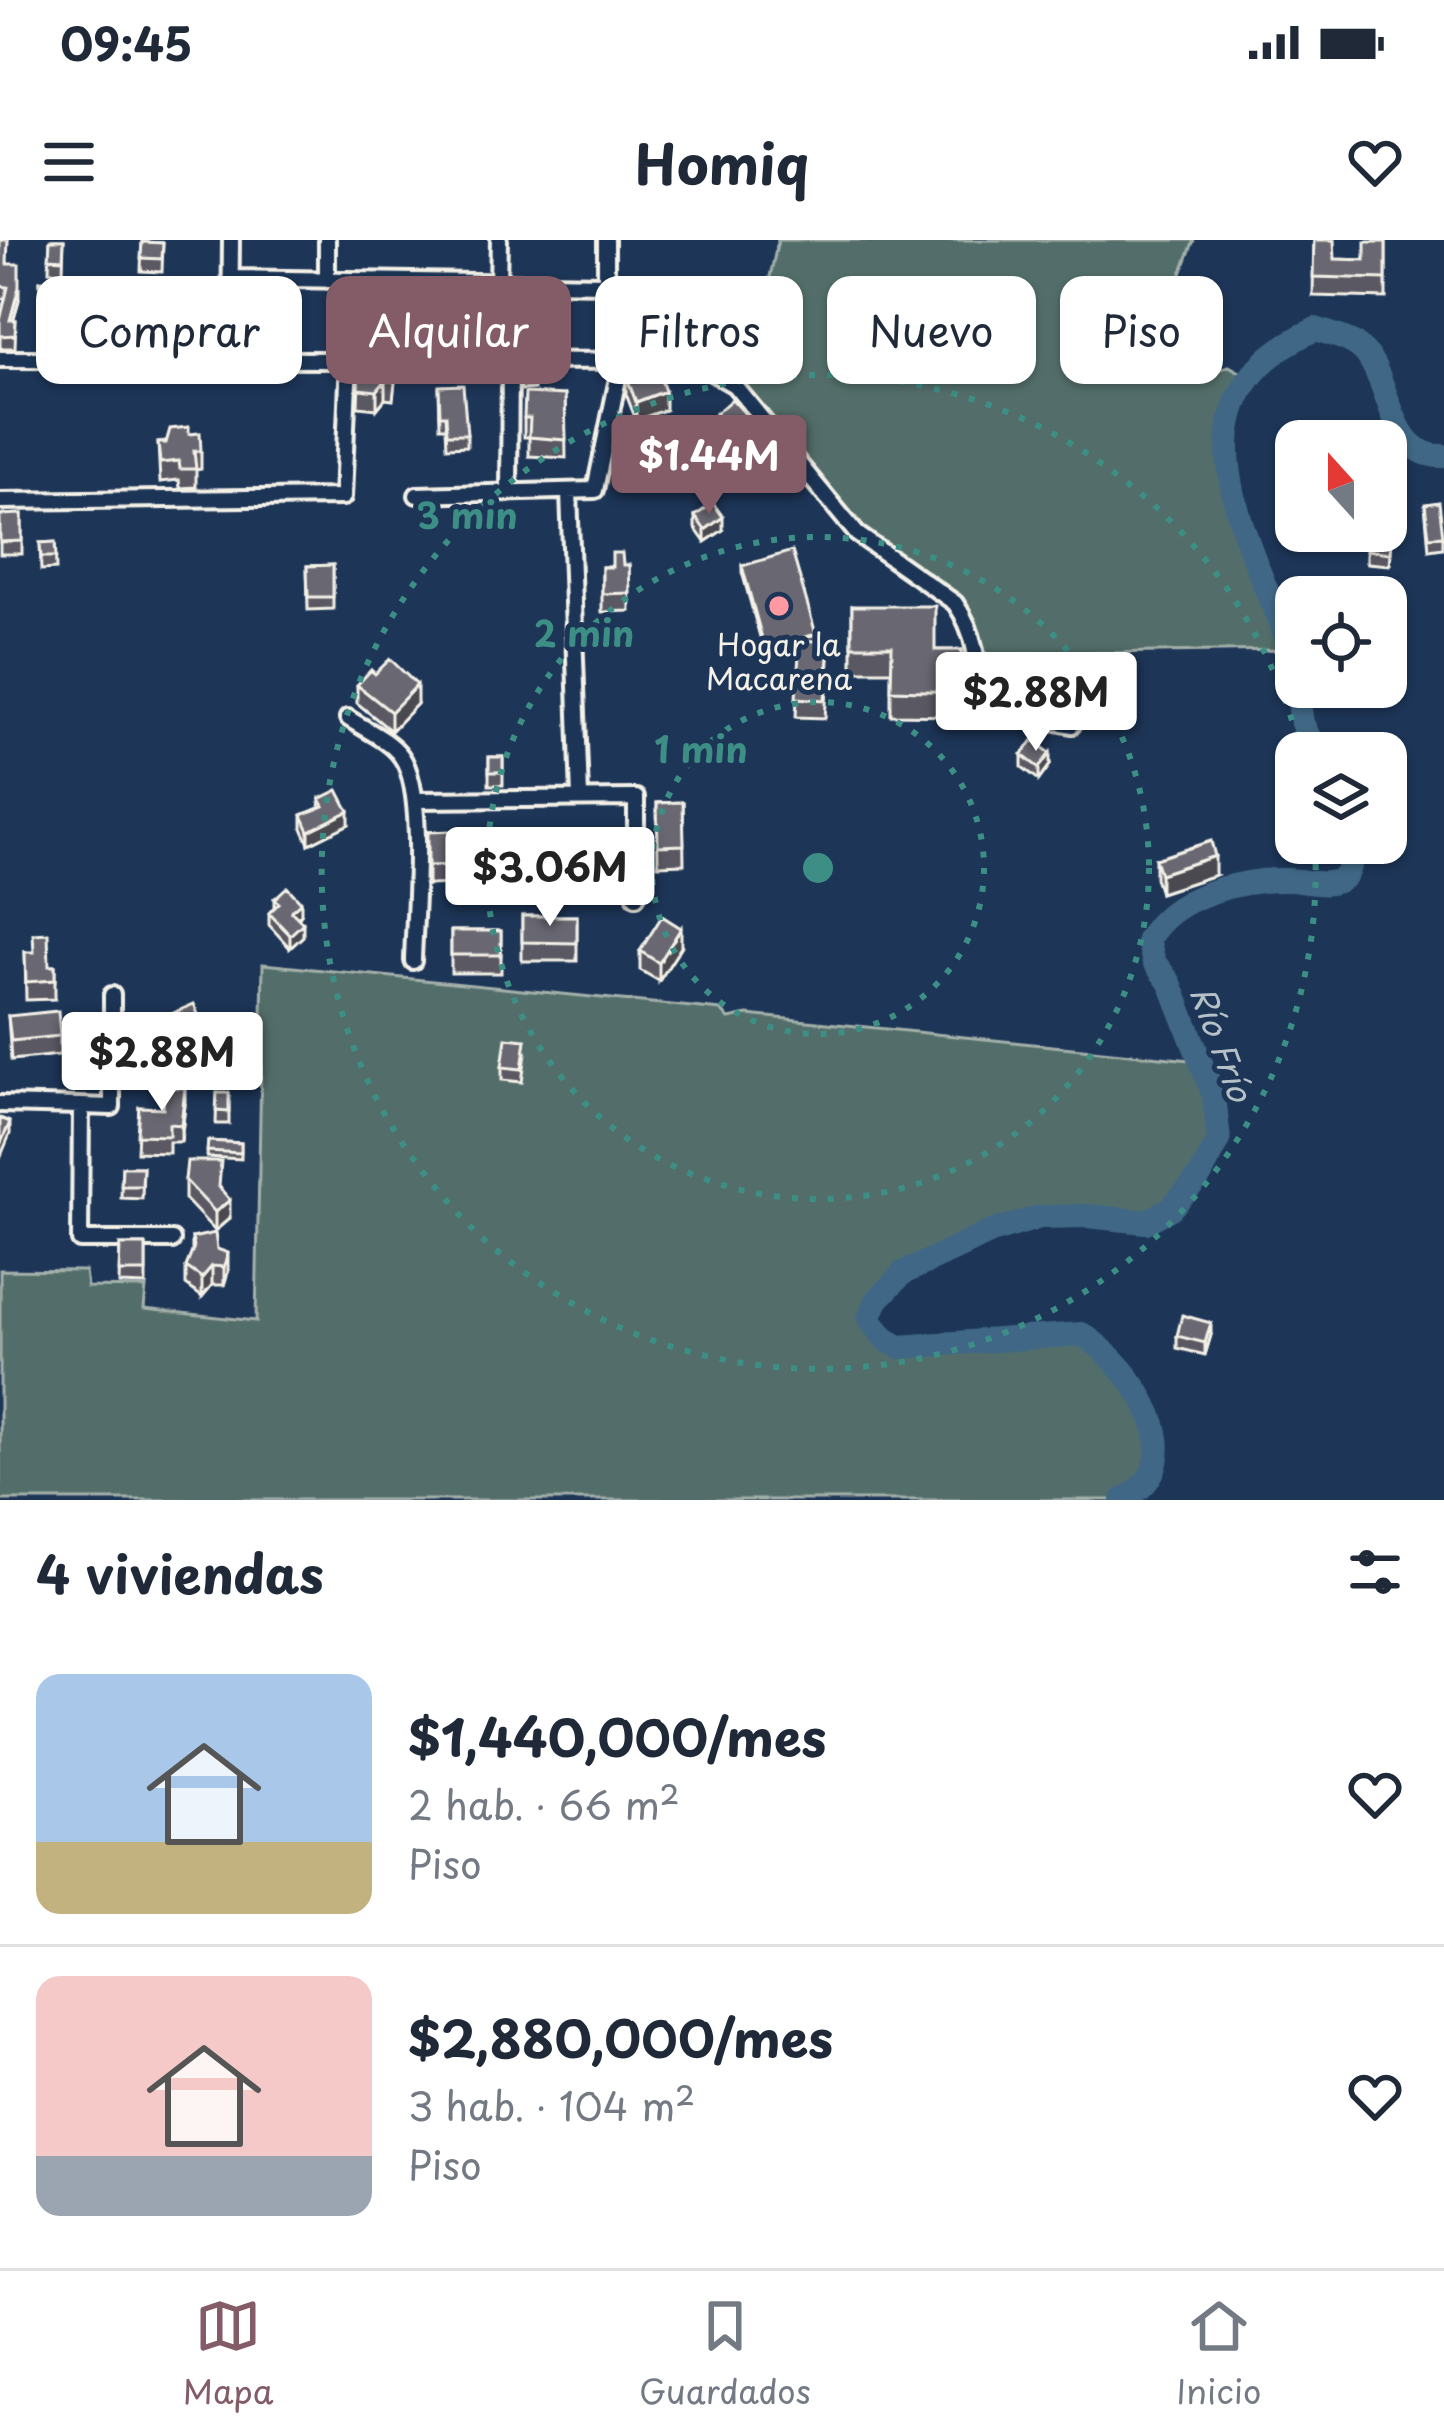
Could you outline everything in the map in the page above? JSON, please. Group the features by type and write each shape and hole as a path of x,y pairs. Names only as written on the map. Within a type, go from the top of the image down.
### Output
{"street":[{"path":"231,240 231,276"},
{"path":"326,276 328,240"},
{"path":"498,276 500,240"},
{"path":"571,283 606,284 606,240"},
{"path":"302,279 326,280"},
{"path":"0,359 326,359"},
{"path":"571,359 674,361 706,369 734,385 857,534 955,603 966,618 978,655 980,707 1072,725"},
{"path":"0,500 343,497 348,384"},
{"path":"509,493 510,384"},
{"path":"417,496 595,490 617,384"},
{"path":"569,492 580,797"},
{"path":"348,718 399,752 411,774 416,800 413,961"},
{"path":"416,800 636,798 636,897"},
{"path":"0,1104 112,1107 112,995"},
{"path":"82,1106 80,1240 172,1240"}],"green space":[{"path":"778,240 1194,240 1180,276 1060,276 1060,384 1223,384 1223,368 1229,366 1251,378 1229,422 1227,463 1239,517 1275,610 1275,650 978,655 966,618 857,534 732,384 803,384 803,276 770,276"},
{"path":"263,964 721,1010 729,1019 748,1015 1200,1061 1218,1111 1219,1141 1201,1176 1168,1209 1147,1221 1046,1217 994,1231 902,1275 882,1294 870,1318 885,1339 899,1347 1082,1334 1120,1368 1150,1414 1157,1438 1156,1462 1145,1483 1123,1500 0,1500 0,1270 85,1271 87,1287 146,1288 144,1309 256,1321"}],"building":[{"path":"0,240 8,240 7,264 19,264 19,287 10,320 16,320 15,335 0,336 8,287 0,286"},
{"path":"50,240 64,240 63,259 49,258"},
{"path":"1314,240 1334,240 1335,259 1365,260 1365,242 1386,242 1386,279 1313,277"},
{"path":"142,242 163,243 162,259 141,258"},
{"path":"358,384 383,384 377,391 358,389"},
{"path":"629,384 662,384 665,391 636,402"},
{"path":"463,385 467,434 447,434 446,415 440,415 439,386"},
{"path":"525,393 565,395 566,440 529,437"},
{"path":"732,399 747,416 729,429 715,414"},
{"path":"189,427 189,434 200,433 201,451 194,451 196,469 180,469 179,461 160,463 158,443 166,443 170,429"},
{"path":"729,429 745,448 719,469 703,451"},
{"path":"771,450 784,466 776,473 763,457"},
{"path":"1439,502 1443,536 1429,537 1425,504"},
{"path":"713,503 723,517 705,530 695,516"},
{"path":"22,514 22,541 0,542 0,515"},
{"path":"55,542 56,557 41,557 40,543"},
{"name":"Hogar la Macarena","path":"792,551 816,634 765,649 742,566"},
{"path":"612,553 622,553 623,565 629,565 630,593 602,594 602,567 612,567"},
{"path":"333,565 333,597 308,597 307,566"},
{"path":"852,606 935,606 935,650 962,650 961,692 891,690 892,646 852,646"},
{"path":"800,640 829,642 825,700 796,698"},
{"path":"1003,657 1027,663 1021,682 998,676"},
{"path":"390,659 417,685 391,712 357,685"},
{"path":"1064,664 1085,667 1081,691 1060,687"},
{"path":"1033,740 1050,753 1039,768 1022,755"},
{"path":"489,757 503,757 503,772 489,772"},
{"path":"338,790 349,811 309,831 302,815 324,806 320,799"},
{"path":"683,802 684,845 658,846 657,803"},
{"path":"455,831 456,865 428,866 428,832"},
{"path":"584,836 599,855 574,874 560,855"},
{"path":"1211,841 1215,856 1160,874 1155,859"},
{"path":"287,887 301,902 291,911 303,923 290,935 269,913 279,903 274,899"},
{"path":"522,916 577,916 577,943 522,942"},
{"path":"662,916 681,928 659,963 640,951"},
{"path":"451,931 501,931 501,955 451,955"},
{"path":"48,933 49,966 55,966 55,980 26,982 25,952 34,952 33,934"},
{"path":"194,1004 205,1032 199,1034 206,1053 191,1058 184,1039 168,1039 169,1015"},
{"path":"58,1011 60,1036 11,1041 8,1016"},
{"path":"506,1038 526,1040 522,1069 502,1067"},
{"path":"165,1087 185,1088 181,1125 169,1124 169,1136 137,1135 139,1107 163,1108"},
{"path":"217,1093 229,1093 229,1112 216,1111"},
{"path":"0,1118 10,1122 0,1145"},
{"path":"208,1141 241,1143 241,1153 207,1151"},
{"path":"187,1161 221,1161 219,1187 230,1200 215,1212 185,1180"},
{"path":"122,1167 143,1167 142,1186 121,1186"},
{"path":"215,1233 217,1249 228,1253 224,1267 212,1266 202,1278 186,1267 194,1247 192,1238"},
{"path":"120,1245 146,1245 146,1272 119,1272"},
{"path":"1182,1315 1211,1323 1205,1343 1177,1336"}],"waterway":[{"name":"Río Frío","path":"1275,612 1241,522 1230,477 1229,434 1240,394 1268,359 1316,329 1344,339 1362,350 1375,369 1402,433 1413,446 1426,454 1444,456"},
{"name":"Río Frío","path":"1300,708 1306,732"},
{"name":"Río Frío","path":"1123,1500 1145,1483 1156,1462 1157,1438 1137,1390 1082,1334 899,1347 885,1339 869,1319 877,1300 903,1273 991,1232 1040,1217 1146,1222 1171,1208 1200,1176 1219,1140 1214,1096 1148,940 1173,912 1209,893 1269,880 1338,881 1350,864"}],"place":[{"name":"Hogar la Macarena","path":"779,606"}]}
